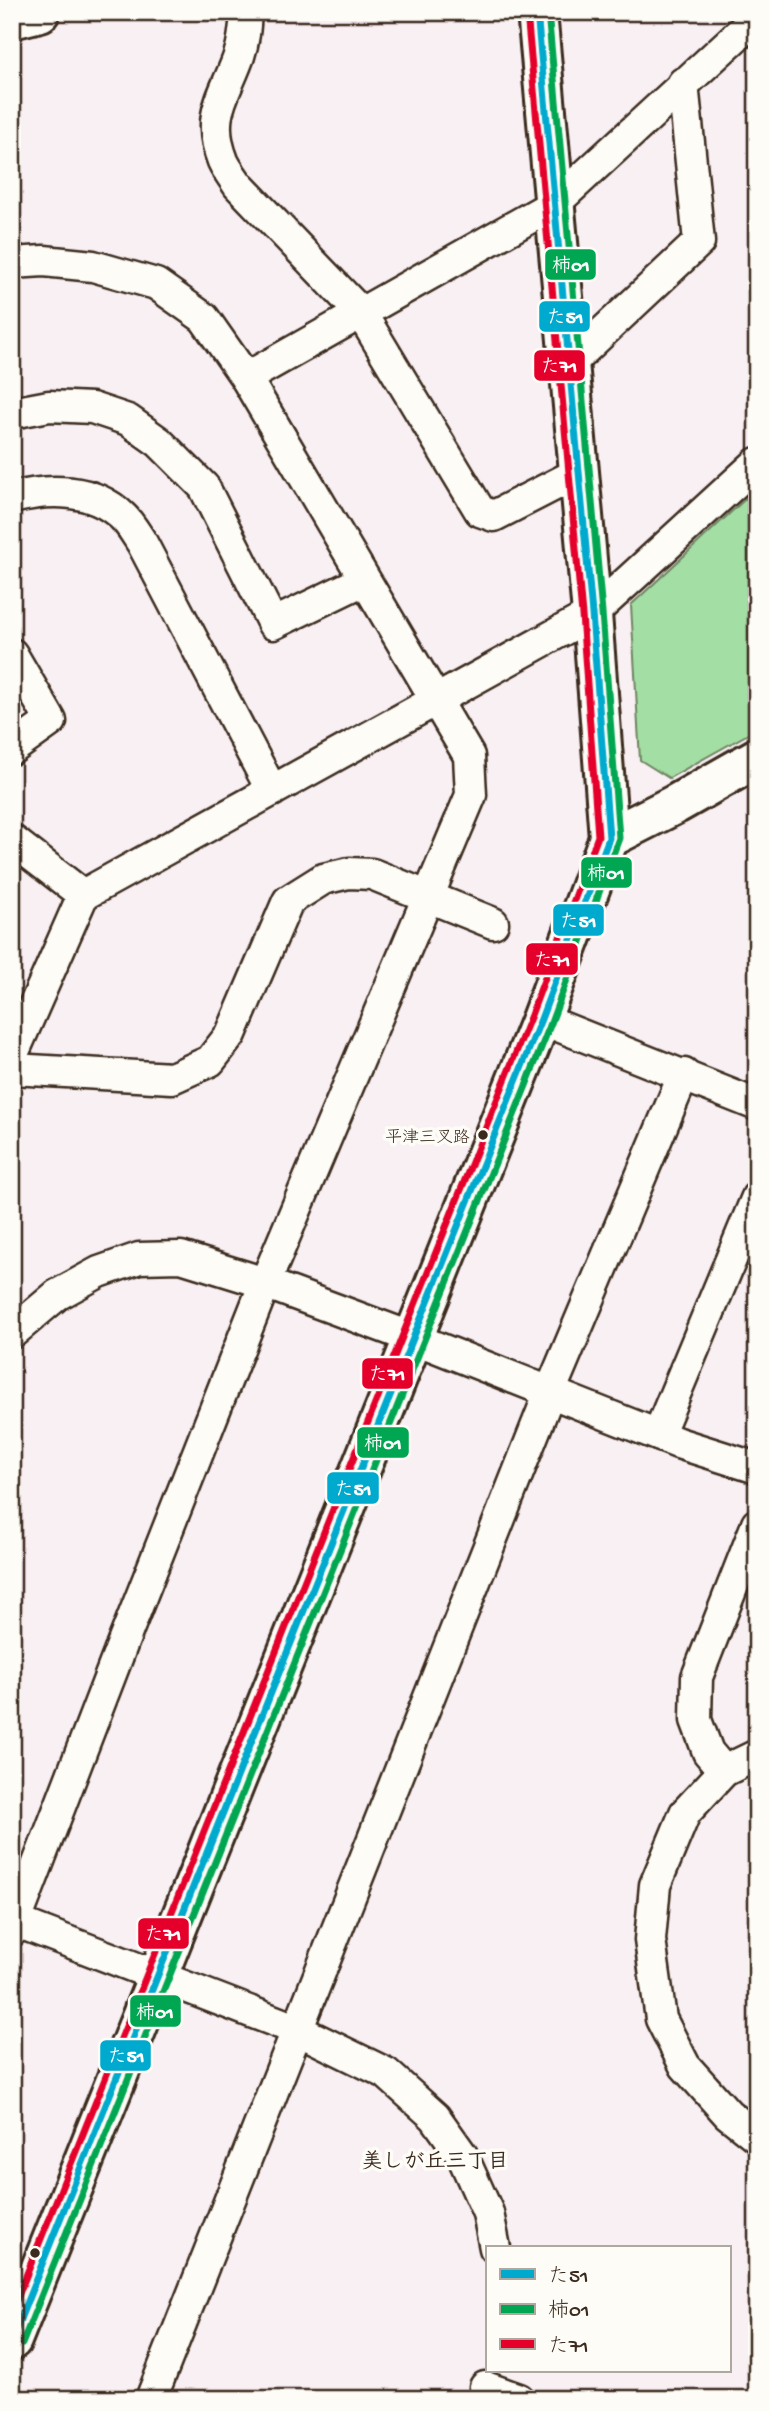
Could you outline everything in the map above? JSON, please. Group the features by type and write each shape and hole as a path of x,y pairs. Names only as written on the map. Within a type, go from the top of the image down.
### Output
{"street":[{"path":"12,19 40,12"},
{"path":"246,12 245,36 239,58 218,106 215,133 224,163 238,185 361,313 480,512 494,516 578,473"},
{"path":"12,2340 541,1019 609,838 593,614 537,12"},
{"path":"246,378 554,204 757,16"},
{"path":"568,365 699,242 682,83"},
{"path":"12,263 44,261 93,266 156,284 204,318 246,378 469,757 471,795 265,1283 14,1924 298,2030 386,2073 435,2117 462,2155 488,2213 495,2246"},
{"path":"12,413 49,406 92,408 128,420 159,442 204,487 273,624 363,580"},
{"path":"12,1056 83,895 593,614 757,463"},
{"path":"12,498 37,493 80,493 103,502 122,516 142,543 272,791"},
{"path":"12,654 51,721 12,749"},
{"path":"609,838 757,758"},
{"path":"12,840 83,895"},
{"path":"12,1069 172,1077 210,1061 231,1034 288,901 323,879 349,873 372,874 493,923"},
{"path":"541,1019 757,1105"},
{"path":"151,2399 550,1392 684,1074"},
{"path":"659,1435 757,1197"},
{"path":"15,1325 57,1294 99,1272 139,1258 181,1257 265,1283 414,1338 659,1435 757,1468"},
{"path":"724,1771 708,1752 696,1720 697,1677 757,1524"},
{"path":"757,1755 724,1771 685,1813 655,1885 650,1940 661,2020 685,2066 728,2115 757,2137"},
{"path":"484,2385 519,2399"}],"green space":[{"path":"757,488 757,729 669,778 640,760 631,605"}],"transit line":[{"name":"た51","path":"12,2339 541,1019 609,838 592,614 537,12"},
{"name":"柿01","path":"22,2344 551,1023 619,838 602,613 548,12"},
{"name":"た71","path":"12,2311 531,1015 598,836 582,615 527,13"}],"place":[{"name":"平津三叉路","path":"483,1135"}],"district":[{"name":"美しが丘三丁目","path":"435,2160"}]}
